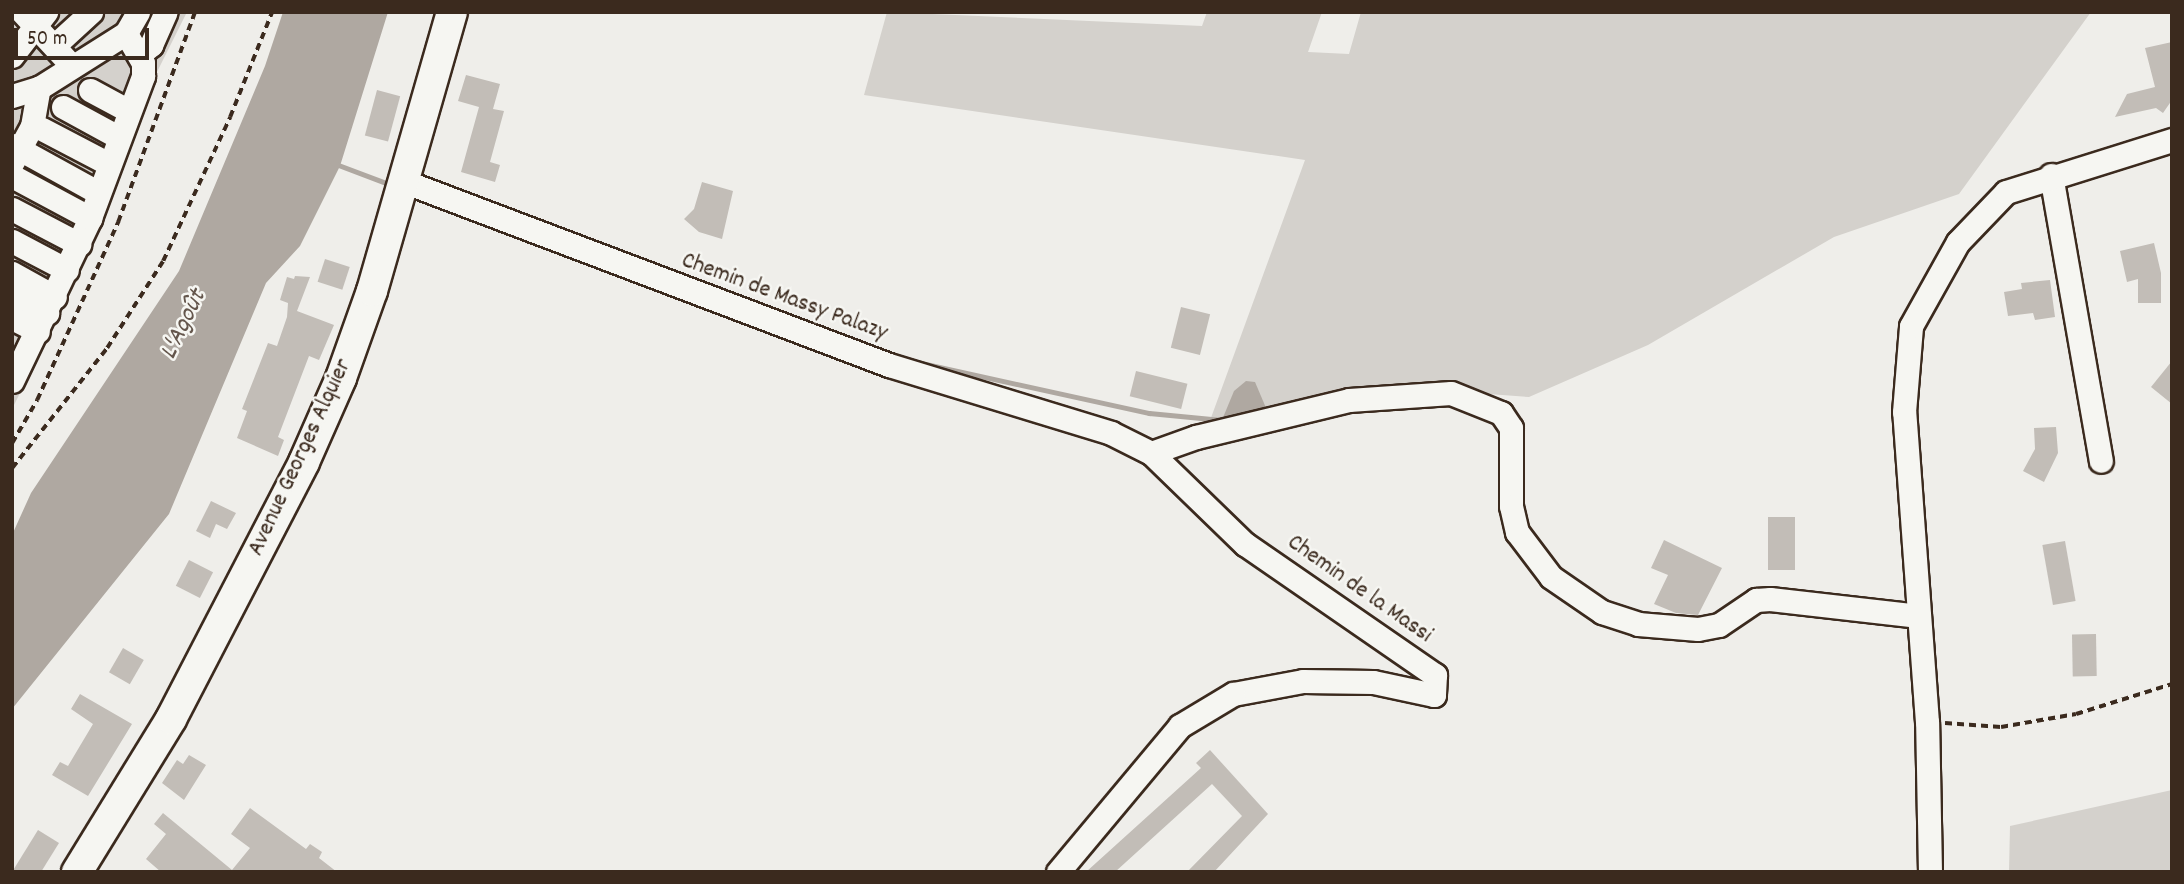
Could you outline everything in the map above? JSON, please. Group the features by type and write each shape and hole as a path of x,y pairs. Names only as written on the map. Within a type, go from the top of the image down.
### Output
{"main road":[{"name":"Avenue Georges Alquier","path":"76,872 171,719 304,462 341,378 403,181 452,12"}],"street":[{"path":"55,45 91,12"},
{"path":"139,55 151,45 166,12"},
{"path":"12,56 35,17 72,66"},
{"path":"12,381 18,353 47,314 79,244 129,111 131,81 143,63 139,55 134,18"},
{"path":"12,96 39,88 134,18"},
{"path":"39,88 32,126 15,153 99,193"},
{"path":"90,89 129,111"},
{"path":"63,107 118,136"},
{"path":"42,129 109,164"},
{"path":"1930,872 1927,722 1904,412 1911,326 1958,242 2006,192 2051,174 2172,140"},
{"path":"2051,174 2101,461"},
{"path":"12,176 90,218"},
{"name":"Chemin de Massy Palazy","path":"403,181 889,365 1064,416 1151,453"},
{"path":"12,209 79,244"},
{"path":"12,241 67,270"},
{"path":"12,273 47,314"},
{"path":"12,294 47,314"},
{"path":"12,318 47,314"},
{"path":"1151,453 1203,436 1349,400 1451,393 1501,413 1511,428 1511,506 1517,532 1551,577 1602,612 1638,624 1698,629 1719,625 1756,600 1770,599 1919,616"},
{"name":"Chemin de la Massi","path":"1058,872 1180,726 1233,694 1303,681 1373,682 1434,695 1435,675 1245,544 1151,453"}],"path":[{"path":"12,443 37,400 118,222 195,12"},
{"path":"12,468 107,348 163,261 230,117 272,12"},
{"path":"1927,722 2001,727 2076,714 2172,684"}],"shaded area":[{"path":"12,12 187,12 155,76 74,286 12,409"},
{"path":"887,12 1202,26 1207,12 1322,12 1308,52 1349,54 1361,12 2091,12 1959,194 1834,237 1648,345 1529,397 1379,386 1208,426 1305,160 864,95"},
{"path":"2172,790 2172,872 2009,872 2010,826"}],"water":[{"name":"L'Agoût","path":"283,12 388,12 340,166 300,246 266,283 169,514 12,709 12,535 31,493 179,271 265,66"},
{"path":"1246,381 1255,382 1269,415 1222,420 1234,391"}],"building":[{"path":"2172,42 2172,100 2163,113 2156,108 2115,117 2127,94 2155,87 2145,48"},
{"path":"466,75 500,84 493,109 504,111 490,162 500,165 495,182 461,172 479,107 458,101"},
{"path":"377,90 400,96 388,142 365,135"},
{"path":"702,182 733,191 722,239 699,232 684,219 694,209"},
{"path":"2154,243 2161,273 2161,303 2138,303 2138,279 2127,282 2120,251"},
{"path":"325,259 350,267 342,290 318,282"},
{"path":"295,276 310,277 297,311 334,325 319,360 309,356 278,437 284,440 278,456 237,438 247,411 242,409 268,343 277,346 287,317 288,303 280,300 287,277 294,279"},
{"path":"2050,280 2055,317 2035,320 2033,313 2008,316 2004,292 2022,289 2021,283"},
{"path":"1181,307 1210,314 1200,355 1171,348"},
{"path":"2172,361 2172,404 2151,387"},
{"path":"1136,371 1187,384 1181,409 1130,396"},
{"path":"2056,427 2058,453 2044,482 2023,471 2035,449 2034,428"},
{"path":"211,501 236,513 227,529 216,524 210,538 196,531"},
{"path":"1768,517 1795,517 1795,570 1768,570"},
{"path":"1664,540 1722,568 1698,615 1676,613 1654,604 1668,575 1651,568"},
{"path":"2065,541 2076,601 2053,605 2042,545"},
{"path":"189,560 213,572 200,598 176,586"},
{"path":"2072,634 2096,634 2097,676 2073,676"},
{"path":"123,648 144,660 130,684 109,672"},
{"path":"80,694 132,724 88,796 52,775 60,762 68,766 93,724 71,709"},
{"path":"1210,750 1268,814 1214,872 1187,872 1242,816 1212,784 1115,872 1086,872 1201,768 1196,763"},
{"path":"189,755 206,765 184,800 162,783 177,760 183,764"},
{"path":"250,808 306,849 310,844 322,852 319,858 337,872 161,872 146,859 166,834 154,824 163,813 232,870 250,848 231,834"},
{"path":"38,830 59,843 41,872 12,872"}],"waterway":[{"path":"333,163 386,183"},
{"path":"912,361 1149,413 1222,420"}]}
